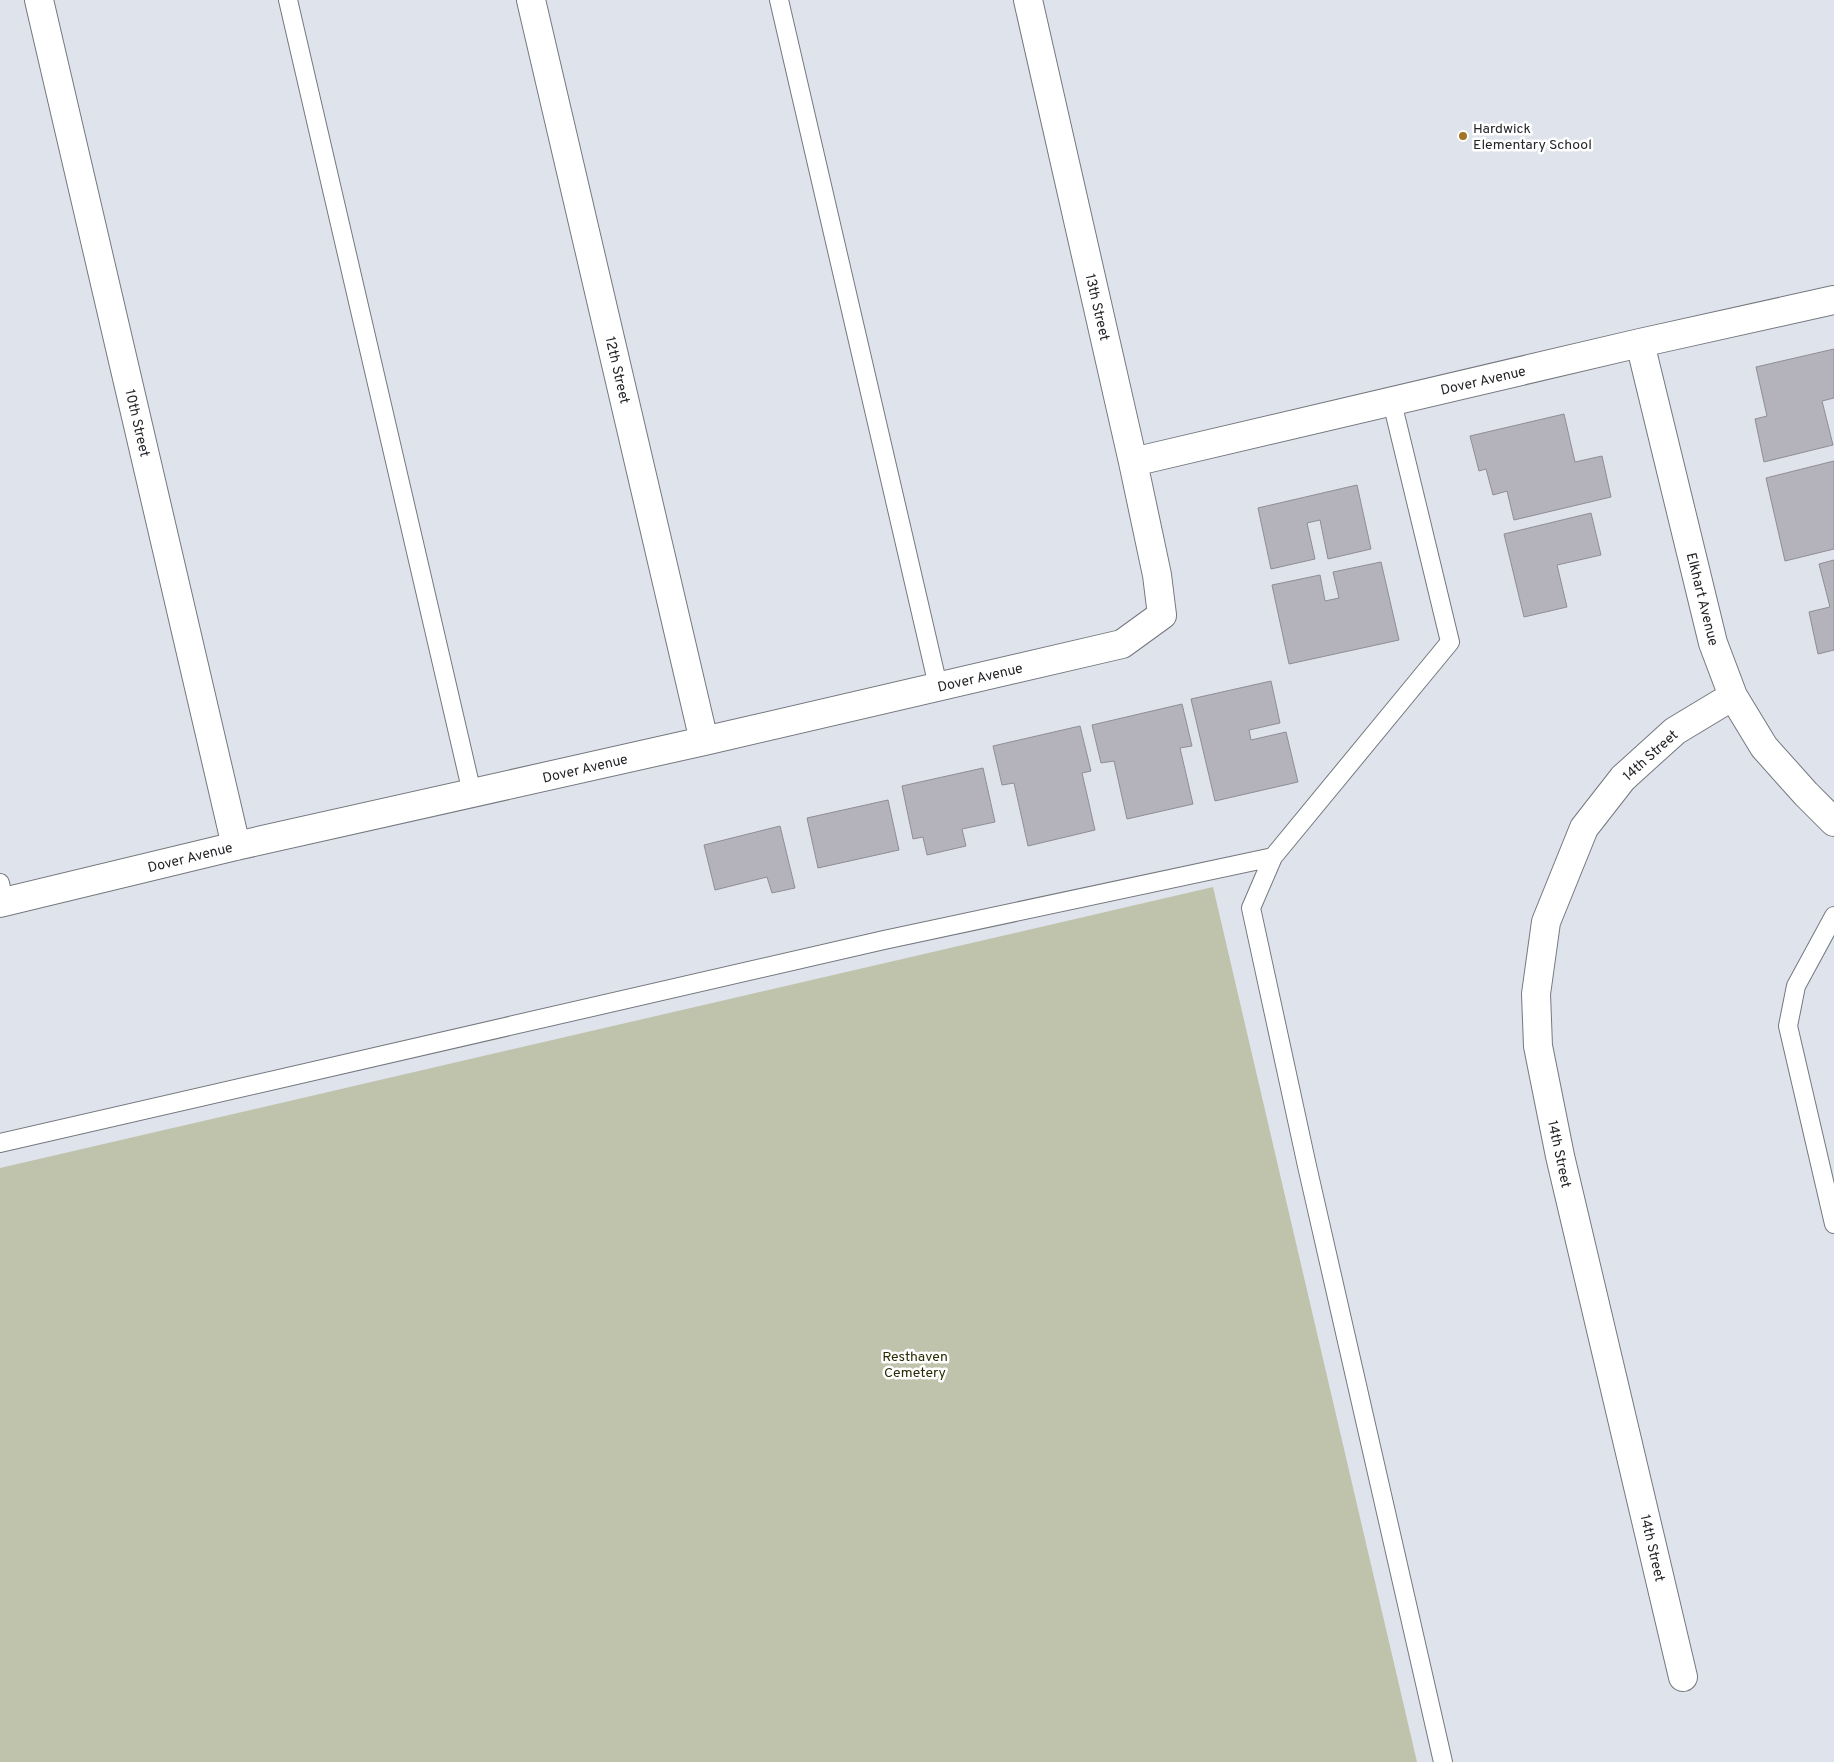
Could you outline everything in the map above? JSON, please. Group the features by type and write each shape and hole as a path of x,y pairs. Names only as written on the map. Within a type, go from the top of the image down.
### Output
{"street":[{"name":"10th Street","path":"39,0 236,846"},
{"name":"12th Street","path":"531,0 704,741"},
{"name":"13th Street","path":"1028,0 1133,462 1157,574 1162,615"},
{"name":"Dover Avenue","path":"1133,462 1640,343 1834,300"},
{"name":"Elkhart Avenue","path":"1640,343 1713,644 1733,696 1764,747 1834,822"},
{"name":"Dover Avenue","path":"1,896 236,846 704,741 1122,644 1162,615"},
{"name":"14th Street","path":"1684,1677 1560,1156 1538,1046 1536,994 1546,922 1584,828 1623,778 1675,731 1733,696"}],"lane":[{"path":"288,0 472,793"},
{"path":"779,0 938,686"},
{"path":"1392,402 1450,642 1273,857 1251,908 1307,1166 1443,1762"},
{"path":"0,1143 874,942 1273,857"},
{"path":"1834,916 1796,986 1788,1026 1834,1224"}],"green space":[{"name":"Resthaven Cemetery","path":"1213,887 1417,1762 0,1762 0,1168"}],"building":[{"path":"1834,349 1834,398 1822,401 1833,445 1764,462 1755,419 1767,416 1756,367"},
{"path":"1564,414 1575,462 1602,456 1611,497 1514,520 1507,491 1493,495 1486,469 1479,471 1470,436"},
{"path":"1834,461 1834,549 1785,561 1766,478"},
{"path":"1357,485 1371,549 1328,559 1320,520 1307,523 1315,559 1271,569 1258,508"},
{"path":"1591,513 1601,555 1557,565 1567,607 1524,617 1504,534"},
{"path":"1834,560 1834,650 1818,654 1809,612 1830,607 1819,564"},
{"path":"1381,562 1399,640 1289,664 1272,585 1320,575 1325,601 1339,598 1333,572"},
{"path":"1271,681 1280,723 1249,730 1251,740 1286,732 1298,782 1215,801 1191,699"},
{"path":"1182,704 1192,746 1180,748 1193,804 1127,819 1114,761 1101,763 1092,725"},
{"path":"1080,726 1091,771 1082,773 1095,830 1028,846 1014,783 1002,785 993,746"},
{"path":"983,768 995,822 962,829 966,846 927,855 923,837 913,839 902,786"},
{"path":"888,800 899,850 818,868 807,818"},
{"path":"780,826 795,888 772,893 767,877 715,890 704,845"}],"place":[{"name":"Hardwick Elementary School","path":"1463,136"}]}
